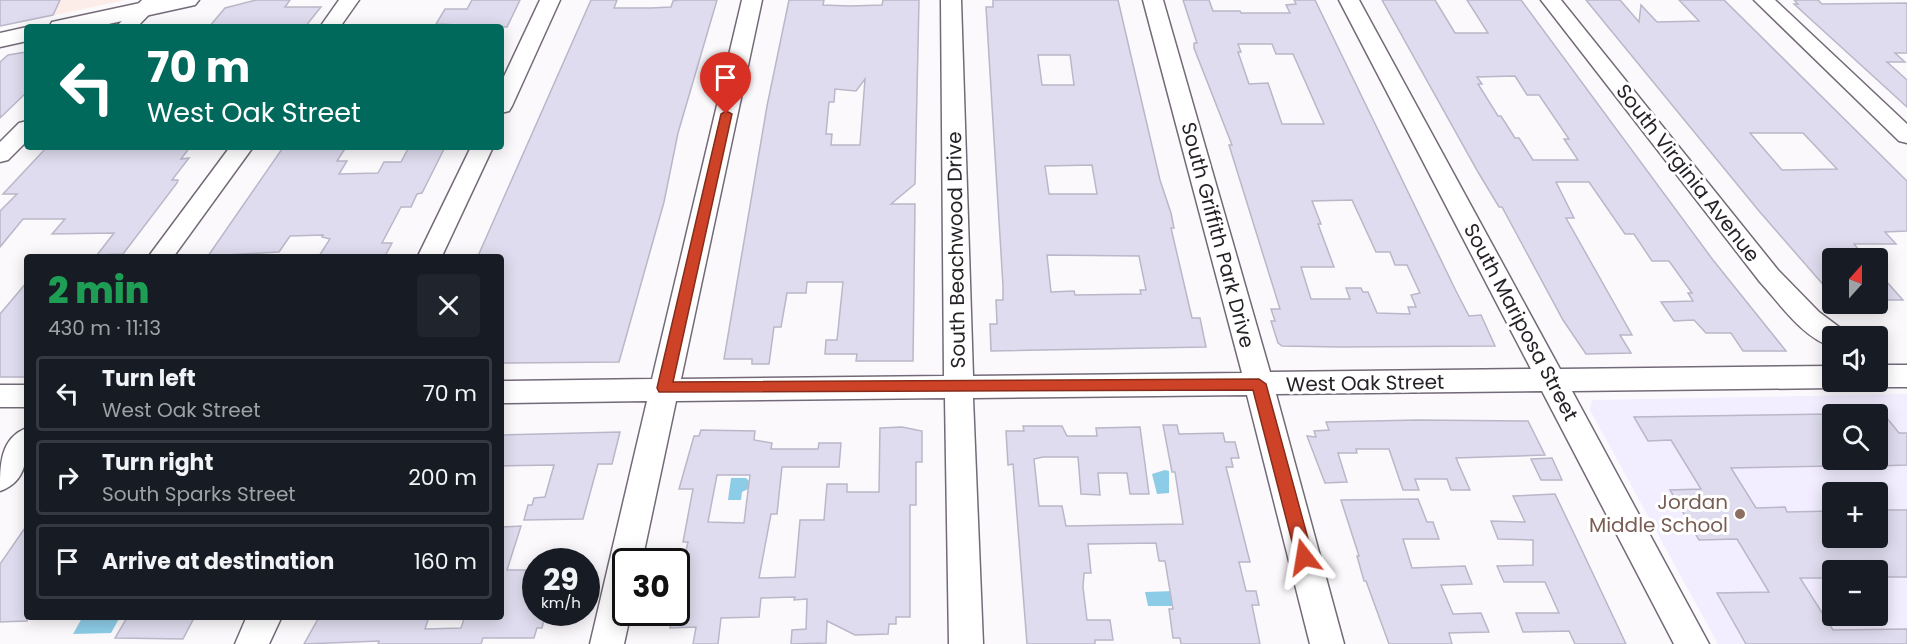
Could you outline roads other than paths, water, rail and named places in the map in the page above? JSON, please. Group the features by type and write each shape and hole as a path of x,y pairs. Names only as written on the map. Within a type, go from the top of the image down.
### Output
{"main road":[{"path":"72,24 148,4 187,0"},
{"path":"0,40 24,35"}],"street":[{"path":"332,24 349,0"},
{"path":"504,100 550,0"},
{"path":"607,644 752,0"},
{"name":"South Beachwood Drive","path":"951,0 966,644"},
{"name":"South Griffith Park Drive","path":"1153,0 1259,384 1327,644"},
{"name":"South Mariposa Street","path":"1349,0 1692,644"},
{"name":"South Virginia Avenue","path":"1551,0 1769,276 1809,319 1822,329"},
{"path":"1764,0 1907,136"},
{"path":"129,24 148,4"},
{"path":"0,155 24,131"},
{"path":"162,254 240,150"},
{"path":"431,254 481,150"},
{"name":"West Oak Street","path":"504,392 664,388 1822,377"},
{"path":"0,396 24,396"},
{"path":"0,478 24,444"},
{"path":"252,644 264,620"}],"water":[{"path":"1169,471 1169,493 1157,494 1152,474"},
{"path":"731,478 746,478 750,482 748,489 742,492 741,500 728,500"},
{"path":"1174,591 1177,606 1148,606 1145,592"},
{"path":"81,620 118,620 111,633 73,634"}],"place":[{"name":"Jordan Middle School","path":"1740,514"}]}
